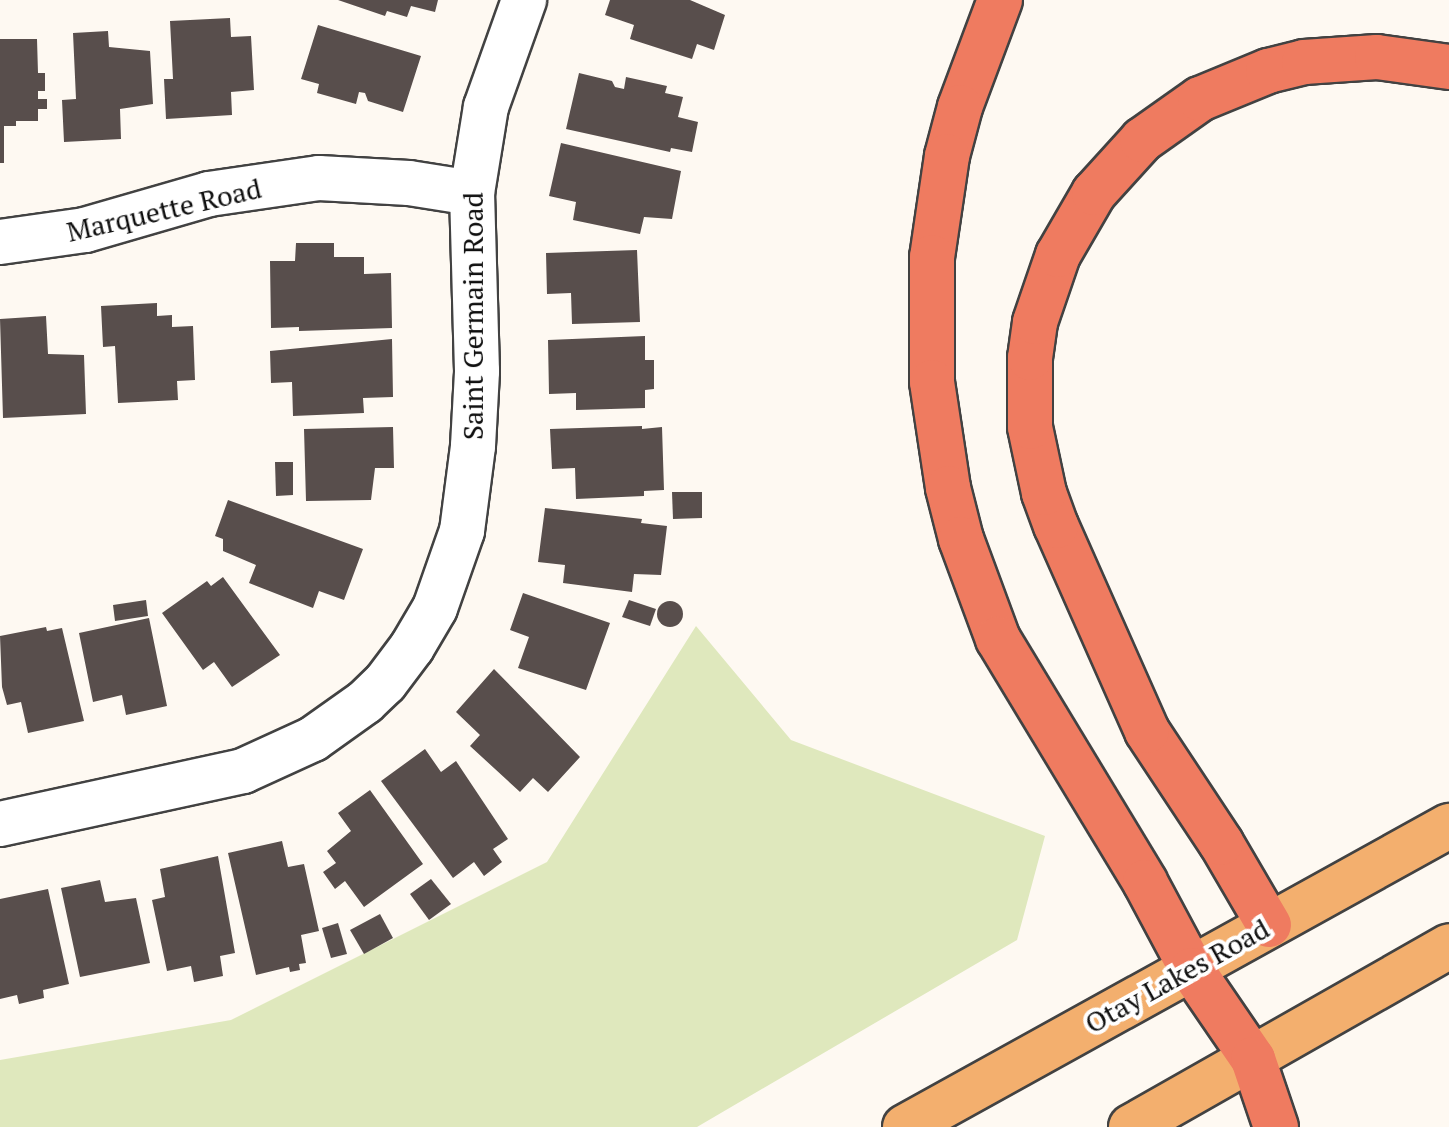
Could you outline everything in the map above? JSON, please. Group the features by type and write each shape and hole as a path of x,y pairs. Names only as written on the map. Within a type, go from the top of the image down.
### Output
{"highway":[{"path":"1000,0 960,107 945,168 932,257 932,382 948,488 961,539 998,639 1145,882 1192,970 1253,1059 1276,1127"},
{"path":"1269,925 1221,843 1147,731 1056,526 1044,493 1030,427 1030,370 1035,322 1058,255 1094,193 1142,140 1200,99 1256,75 1304,62 1377,57 1449,67"}],"main road":[{"name":"Otay Lakes Road","path":"905,1127 1449,826"},
{"path":"1131,1127 1449,946"}],"street":[{"name":"Saint Germain Road","path":"0,824 243,771 313,739 365,702 385,683 412,647 443,588 462,531 477,371 472,193 486,107 524,0"},
{"name":"Marquette Road","path":"0,242 85,230 209,194 319,178 409,183 472,193"}],"green space":[{"path":"696,626 791,740 1045,836 1017,940 697,1127 0,1127 0,1060 231,1020 547,862"}],"building":[{"path":"338,0 438,0 435,12 411,6 407,17 387,11 385,16"},
{"path":"610,0 690,0 725,15 714,50 697,44 692,59 630,39 634,25 605,15"},
{"path":"230,18 231,37 251,36 254,90 231,92 232,115 166,119 164,79 173,79 170,21"},
{"path":"318,25 421,56 403,112 368,101 365,93 359,92 356,104 317,93 319,84 301,79"},
{"path":"108,31 109,47 150,51 153,104 120,109 121,139 64,142 62,100 76,99 73,33"},
{"path":"0,39 37,39 38,73 45,73 45,91 38,91 38,99 47,99 47,109 38,109 38,121 16,121 16,126 4,126 4,163 0,163"},
{"path":"579,73 612,81 615,87 624,89 626,77 667,86 665,93 683,97 678,117 698,122 692,152 671,148 670,152 566,129"},
{"path":"561,143 681,171 672,219 644,217 640,234 573,220 576,202 549,196"},
{"path":"296,243 334,243 334,257 364,257 364,274 391,273 392,328 299,331 299,327 271,328 270,261 295,261"},
{"path":"637,250 640,322 572,324 571,293 547,294 546,253"},
{"path":"157,303 157,316 172,315 172,327 193,326 195,380 177,381 178,400 118,403 115,346 103,347 101,306"},
{"path":"46,316 48,354 84,355 86,414 3,418 0,319"},
{"path":"645,336 645,360 654,360 654,389 645,390 645,408 576,410 576,393 549,394 548,340"},
{"path":"392,339 393,397 363,398 364,413 293,416 292,382 271,383 270,351"},
{"path":"642,426 642,429 662,427 664,490 644,491 644,496 576,499 575,468 552,469 550,429"},
{"path":"393,427 394,468 375,468 371,500 306,501 304,429"},
{"path":"275,462 293,462 293,495 276,496"},
{"path":"672,492 702,492 702,518 673,519"},
{"path":"228,500 363,549 344,600 319,591 313,608 249,583 256,565 223,551 223,539 215,536"},
{"path":"545,508 642,519 641,523 667,526 661,575 634,574 632,592 563,583 565,565 538,562"},
{"path":"223,577 280,655 232,687 214,662 203,670 162,613 207,581 211,586"},
{"path":"523,593 610,623 586,690 518,668 529,637 510,630"},
{"path":"146,600 148,616 115,621 113,605"},
{"path":"629,600 656,609 650,626 622,617"},
{"path":"670,601 679,605 683,614 679,623 670,627 661,623 657,614 661,605"},
{"path":"149,618 167,706 126,715 122,695 93,702 79,633"},
{"path":"46,627 47,631 62,628 84,721 28,733 21,702 7,705 2,687 0,636"},
{"path":"494,669 580,757 548,792 533,778 520,792 470,746 480,735 456,712"},
{"path":"425,749 441,772 456,761 508,839 493,849 502,862 484,876 474,862 453,878 381,781"},
{"path":"370,790 423,864 364,907 345,881 335,889 323,872 336,863 327,851 351,831 338,813"},
{"path":"282,841 288,867 304,864 319,931 301,935 306,963 299,964 300,970 290,972 289,967 256,975 228,853"},
{"path":"218,856 235,953 220,956 223,976 194,982 191,966 167,971 152,900 165,897 160,869"},
{"path":"431,879 451,904 429,920 410,894"},
{"path":"100,880 105,902 136,898 150,963 80,977 61,888"},
{"path":"48,889 69,984 43,990 44,998 19,1004 17,995 0,999 0,899"},
{"path":"380,914 393,938 364,954 350,930"},
{"path":"338,923 347,954 331,958 322,928"}]}
